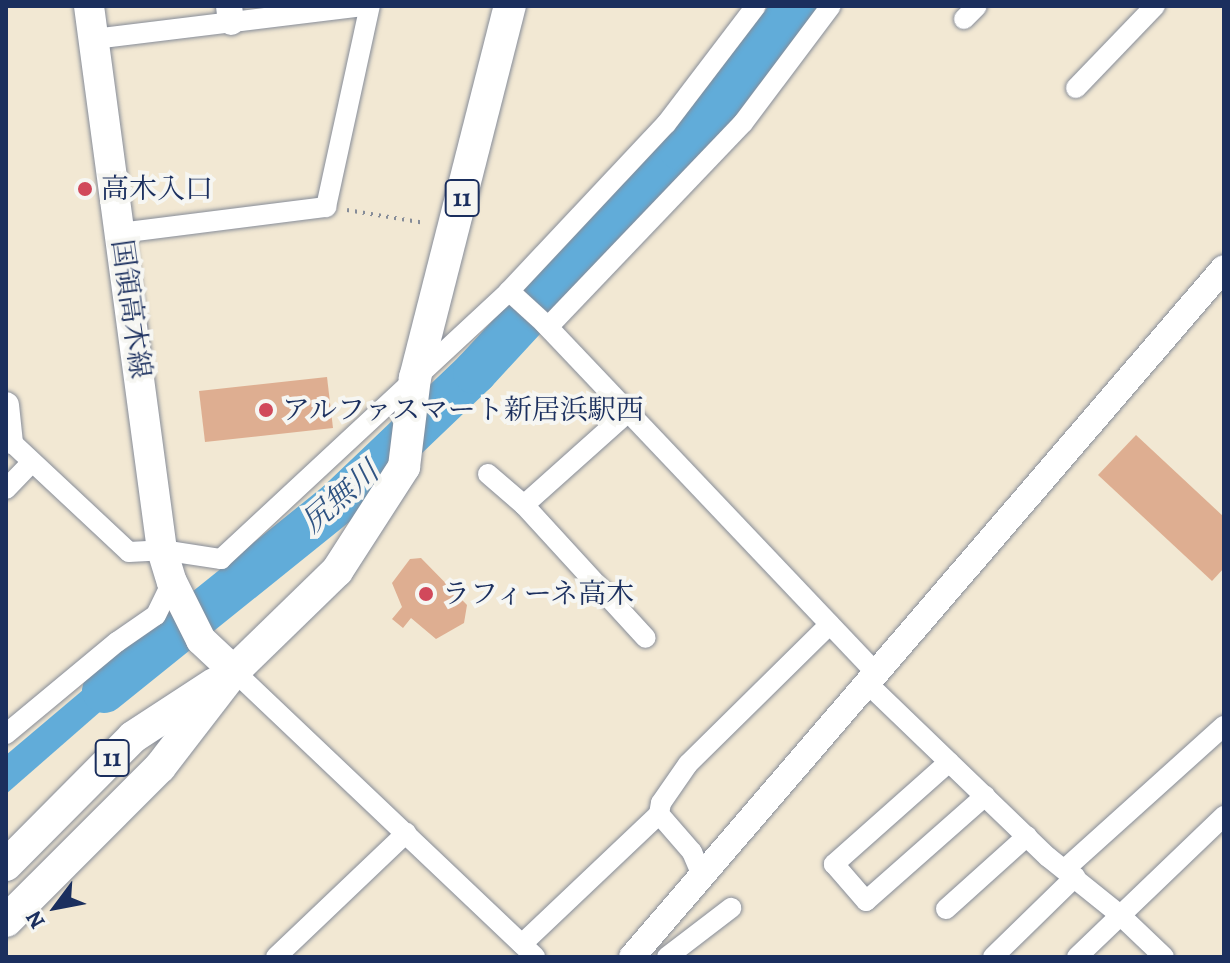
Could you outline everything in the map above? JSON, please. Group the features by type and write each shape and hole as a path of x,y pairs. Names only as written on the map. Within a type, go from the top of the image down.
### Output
{"main road":[{"name":"国領高木線","path":"89,6 162,550 172,582 201,640 234,671"},
{"name":"11","path":"6,921 160,767 234,671 337,571 404,467 415,384 510,6"},
{"name":"11","path":"6,865 133,737 234,671"}],"street":[{"path":"94,39 230,14 361,6"},
{"path":"120,233 326,207 370,6"},
{"path":"6,405 8,439 129,552 162,550 221,559 513,296 666,124 756,6"},
{"path":"546,325 743,123 831,6"},
{"path":"1076,88 1155,6"},
{"path":"638,955 702,876 1224,268"},
{"path":"513,296 546,325 830,624 873,679 949,762 1027,836 1119,914 1164,957"},
{"path":"524,505 628,412"},
{"path":"6,489 32,462"},
{"path":"488,474 524,505 646,638"},
{"path":"6,734 117,642 156,615 172,582"},
{"path":"234,671 528,951 659,814 661,803 688,764 830,624"},
{"path":"993,957 1070,873 1224,726"},
{"path":"949,762 834,864 866,901 985,796"},
{"path":"659,814 692,852 702,876"},
{"path":"1077,957 1224,816"},
{"path":"276,957 406,833"},
{"path":"946,909 1027,836"},
{"path":"667,957 731,908"}],"path":[{"path":"326,207 419,221 454,232"}],"water":[{"path":"148,641 148,670 6,794 6,755 90,684"}],"building":[{"name":"アルファスマート新居浜駅西","path":"327,377 333,428 205,442 199,391"},
{"path":"1136,435 1224,517 1224,568 1212,581 1098,475"},
{"name":"ラフィーネ高木","path":"421,558 467,605 464,623 436,639 411,618 403,628 392,619 402,607 392,583 410,559"}],"waterway":[{"name":"尻無川","path":"104,691 340,501 475,372 681,149 797,6"}],"place":[{"name":"高木入口","path":"85,189"},
{"name":"アルファスマート新居浜駅西","path":"266,410"},
{"name":"ラフィーネ高木","path":"426,594"}]}
